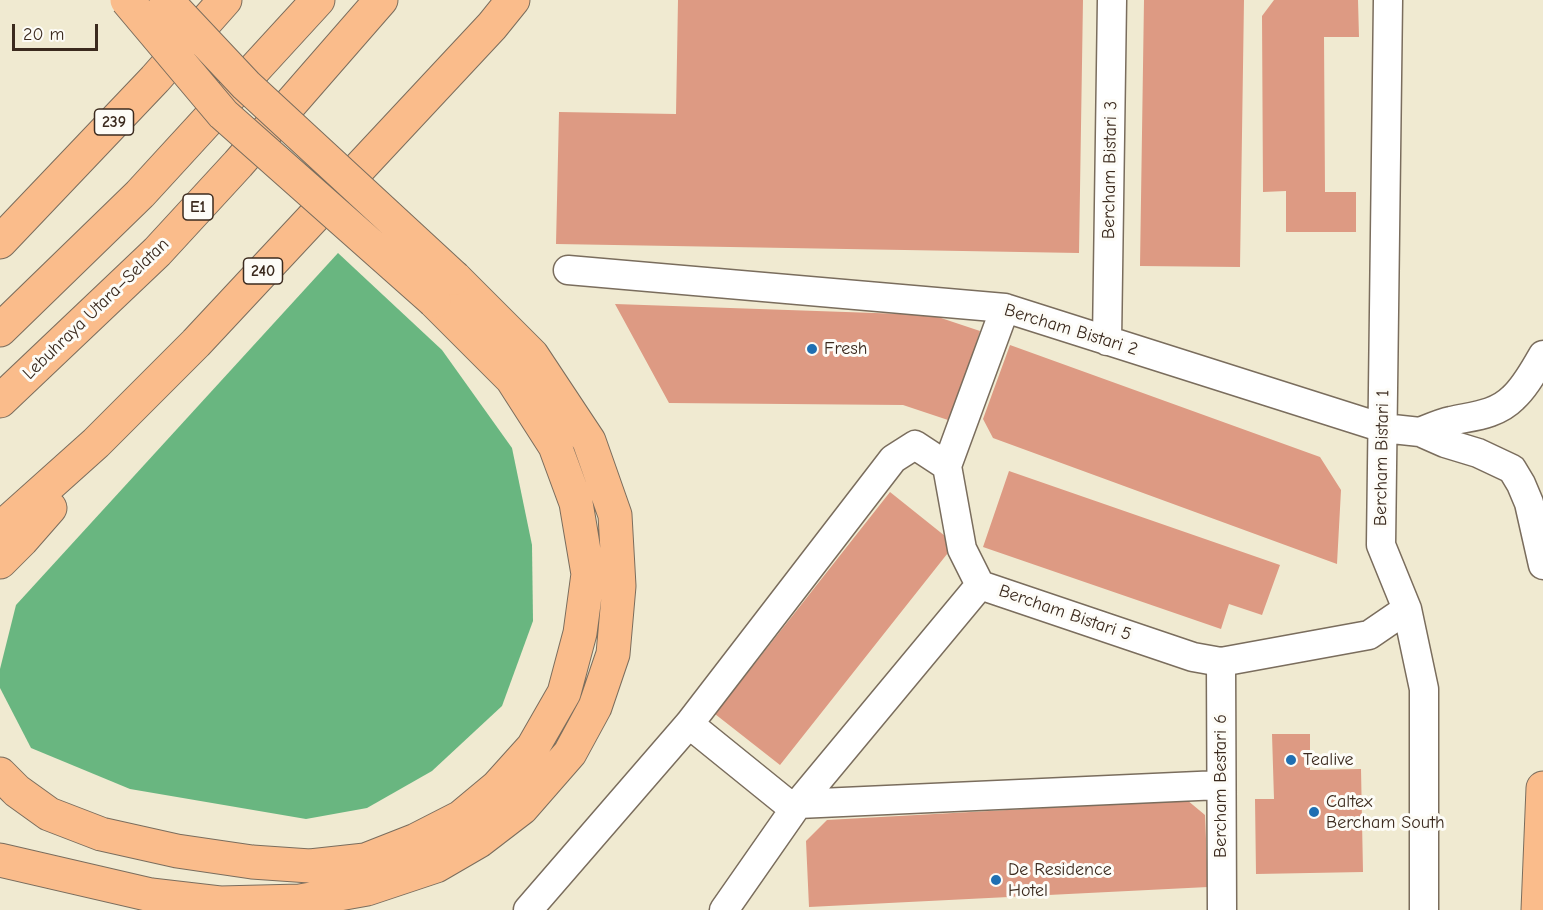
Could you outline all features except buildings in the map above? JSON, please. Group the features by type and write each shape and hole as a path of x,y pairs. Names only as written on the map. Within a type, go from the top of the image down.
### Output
{"main road":[{"path":"127,0 223,114 445,290 532,355 589,441 615,515 619,586 613,654 595,707 570,753 522,808 479,841 436,866 367,889 300,901 220,903"},
{"path":"0,774 17,791 49,814 101,834 177,850 252,862 310,866 365,860 416,840 460,817 497,788 533,747 564,693 580,633 588,574 576,503 555,446 512,379 445,290 166,0"},
{"name":"239","path":"0,242 155,79 225,0"},
{"path":"0,330 140,194 318,0"},
{"name":"Lebuhraya Utara–Selatan","path":"0,401 156,252 238,164 381,0"},
{"name":"240","path":"0,529 96,443 196,343 492,26 513,0"},
{"path":"0,562 64,491 96,443"},
{"path":"1519,910 1539,895 1543,788"},
{"path":"0,860 151,895 277,910"}],"street":[{"name":"Bercham Bistari 3","path":"1107,341 1112,0"},
{"name":"Bercham Bistari 1","path":"1388,0 1381,545 1407,609 1424,688 1424,910"},
{"name":"Bercham Bistari 2","path":"568,270 1005,308 1383,428 1420,432 1445,443 1478,453 1512,469 1529,503 1543,565"},
{"path":"980,585 962,549 947,466 1005,308"},
{"name":"Bercham Bistari 2","path":"1420,432 1444,423 1496,410 1519,392 1543,356"},
{"path":"528,910 689,724 893,459 915,445 947,466"},
{"name":"Bercham Bistari 5","path":"724,910 796,806 980,585 1193,657 1221,662 1369,635 1407,609"},
{"name":"Bercham Bestari 6","path":"1221,662 1222,910"},
{"path":"689,724 796,806 1220,785"}],"green space":[{"path":"338,253 442,350 512,448 532,545 533,621 502,706 432,771 367,808 306,819 130,789 31,748 0,688 0,669 16,605"}],"place":[{"name":"Fresh","path":"812,349"},
{"name":"Tealive","path":"1291,760"},
{"name":"Caltex Bercham South","path":"1314,812"},
{"name":"De Residence Hotel","path":"996,880"}]}
